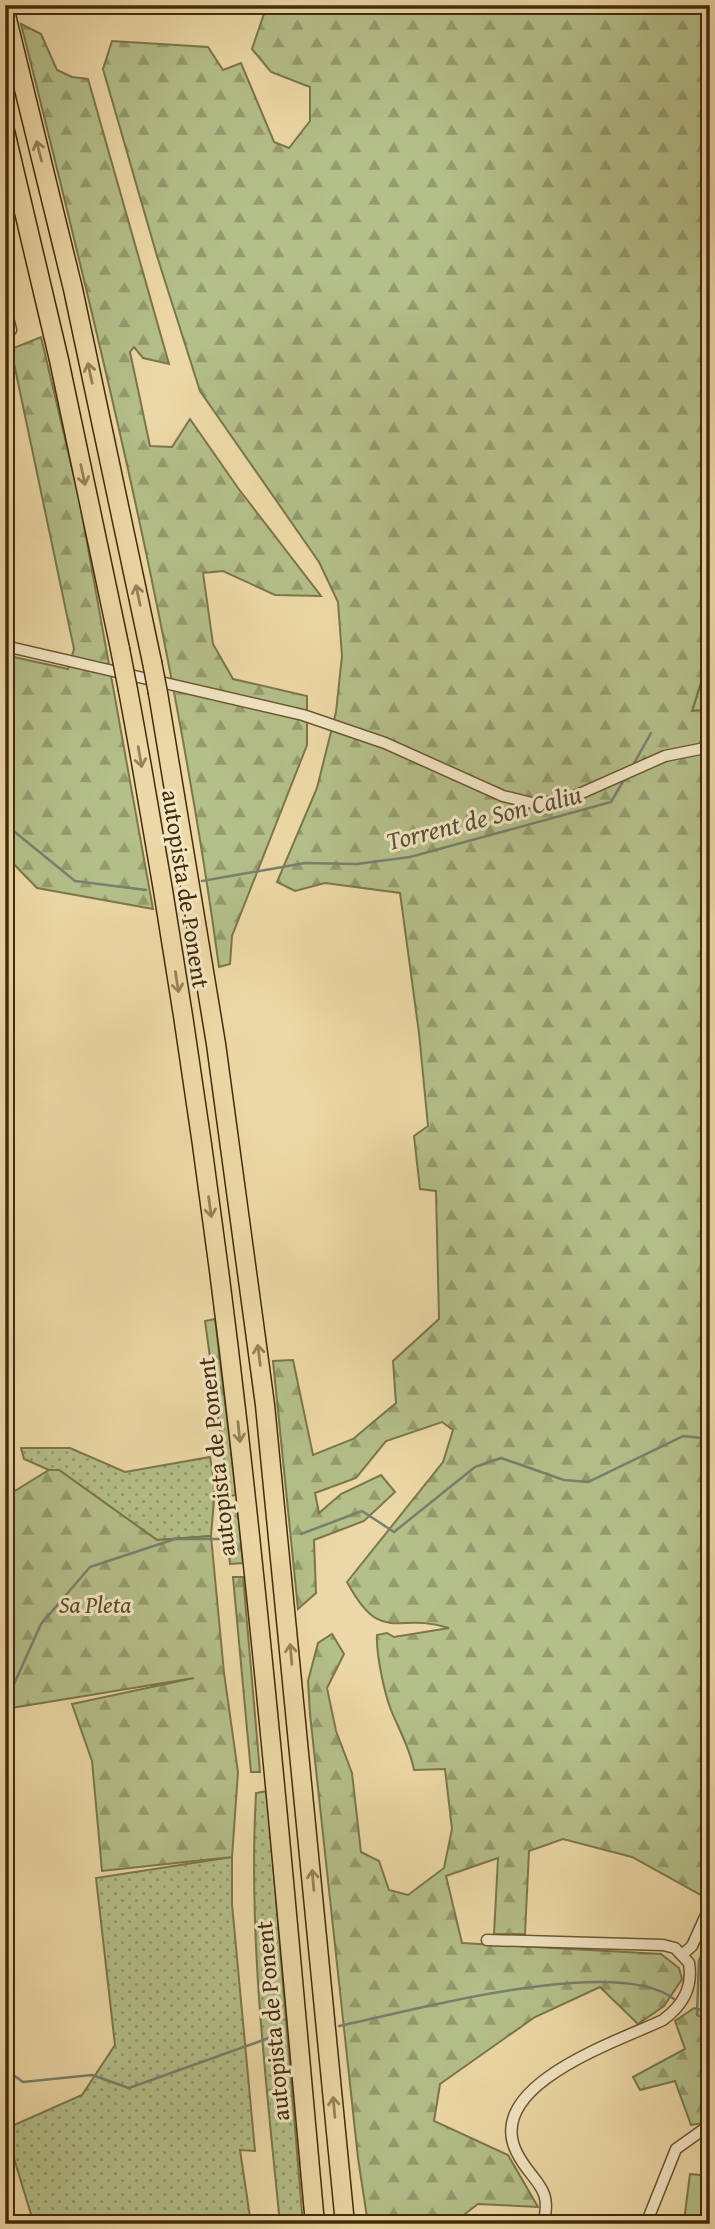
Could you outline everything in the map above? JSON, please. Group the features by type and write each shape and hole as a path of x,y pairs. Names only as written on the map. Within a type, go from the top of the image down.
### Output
{"highway":[{"name":"autopista de Ponent","path":"5,11 73,289 152,662 162,687 214,1031 260,1366 287,1608 345,2224"},
{"path":"5,131 59,360"},
{"path":"5,166 39,305 59,360"},
{"name":"autopista de Ponent","path":"59,360 128,690 187,1046 233,1383 263,1664 315,2224"},
{"path":"337,2142 347,2166 355,2224"}],"street":[{"path":"5,305 10,330"},
{"path":"5,646 162,687 303,715 384,743 503,796 536,804 568,799 665,756 710,747"},
{"path":"683,1954 692,1946 710,1906"},
{"path":"487,1940 663,1945 683,1954 689,1963 689,1988 677,2010 663,2020 544,2077 520,2102 510,2130 517,2152 543,2188 548,2206 543,2224"},
{"path":"646,2224 676,2149 704,2129 710,2130"}],"green space":[{"path":"267,5 710,5 710,653 692,711 710,709 710,1908 703,1904 706,1898 632,1857 563,1839 529,1851 525,1934 494,1934 498,1858 446,1876 462,1943 661,1954 679,1968 682,1979 664,2006 638,2024 600,1987 535,2017 440,2084 434,2121 508,2155 538,2207 478,2204 452,2224 368,2224 358,2158 308,1681 318,1643 332,1634 344,1654 327,1688 336,1731 352,1773 361,1852 379,1861 389,1890 408,1895 444,1868 452,1829 445,1769 414,1770 386,1693 379,1662 377,1635 387,1633 394,1637 449,1628 431,1624 381,1621 359,1602 347,1582 443,1462 453,1430 442,1422 386,1441 356,1478 315,1493 319,1513 341,1494 381,1475 395,1492 364,1521 314,1540 316,1593 298,1609 273,1361 293,1360 313,1455 353,1439 396,1403 393,1361 439,1319 436,1191 420,1189 414,1136 428,1126 419,1033 400,893 325,883 295,891 277,882 317,788 336,712 342,656 338,602 319,562 200,391 157,256 103,69 112,41 208,47 223,70 241,63 274,142 289,148 310,121 310,87 271,72 252,49"},
{"path":"21,24 41,34 57,70 72,77 88,79 169,364 143,358 134,347 130,352 150,446 172,447 190,419 238,488 321,596 275,595 223,571 203,573 213,644 233,679 307,696 307,745 232,936 230,964 219,967 181,729 158,610 107,375"},
{"path":"41,337 79,498 153,909 37,888 5,855 5,655 68,669 74,649 11,349"},
{"path":"710,653 710,709 692,712"},
{"path":"215,1319 236,1495 229,1496 205,1321"},
{"path":"21,1448 70,1448 125,1472 210,1457 215,1487 211,1536 157,1540 59,1470 49,1470 24,1459"},
{"name":"Sa Pleta","path":"49,1470 59,1470 157,1540 211,1536 224,1673 238,1772 232,1857 102,1871 92,1761 72,1704 194,1678 5,1709 5,1497"},
{"path":"231,1503 237,1503 243,1563 230,1564 228,1544"},
{"path":"233,1577 243,1577 260,1772 251,1772"},
{"path":"267,1791 303,2224 280,2224 264,2062 256,1955 254,1847 256,1793"},
{"path":"232,1857 232,1904 255,2151 240,2150 251,2224 34,2224 5,2129 82,2095 115,2045 96,1878"},
{"path":"694,2008 710,2012 710,2122 691,2125 675,2081 640,2090 633,2077 685,2049 675,2021"},
{"path":"690,2174 710,2176 707,2224 684,2221"}],"waterway":[{"name":"Torrent de Son Caliu","path":"632,767 651,733"},
{"name":"Torrent de Son Caliu","path":"202,881 305,863 357,864 410,857 611,802 625,778"},
{"name":"Torrent de Son Caliu","path":"5,824 75,881 146,890"},
{"path":"301,1534 362,1511 394,1532 475,1467 501,1458 564,1480 588,1482 683,1436 710,1439"},
{"path":"5,1704 41,1624 90,1567 175,1539 230,1539"},
{"path":"710,1939 699,1960 697,2015 710,2019"},
{"path":"339,2026 461,1999 562,1984 607,1982 646,1987 674,1999"},
{"path":"5,2069 23,2082 92,2075 129,2088 280,2034"}]}
